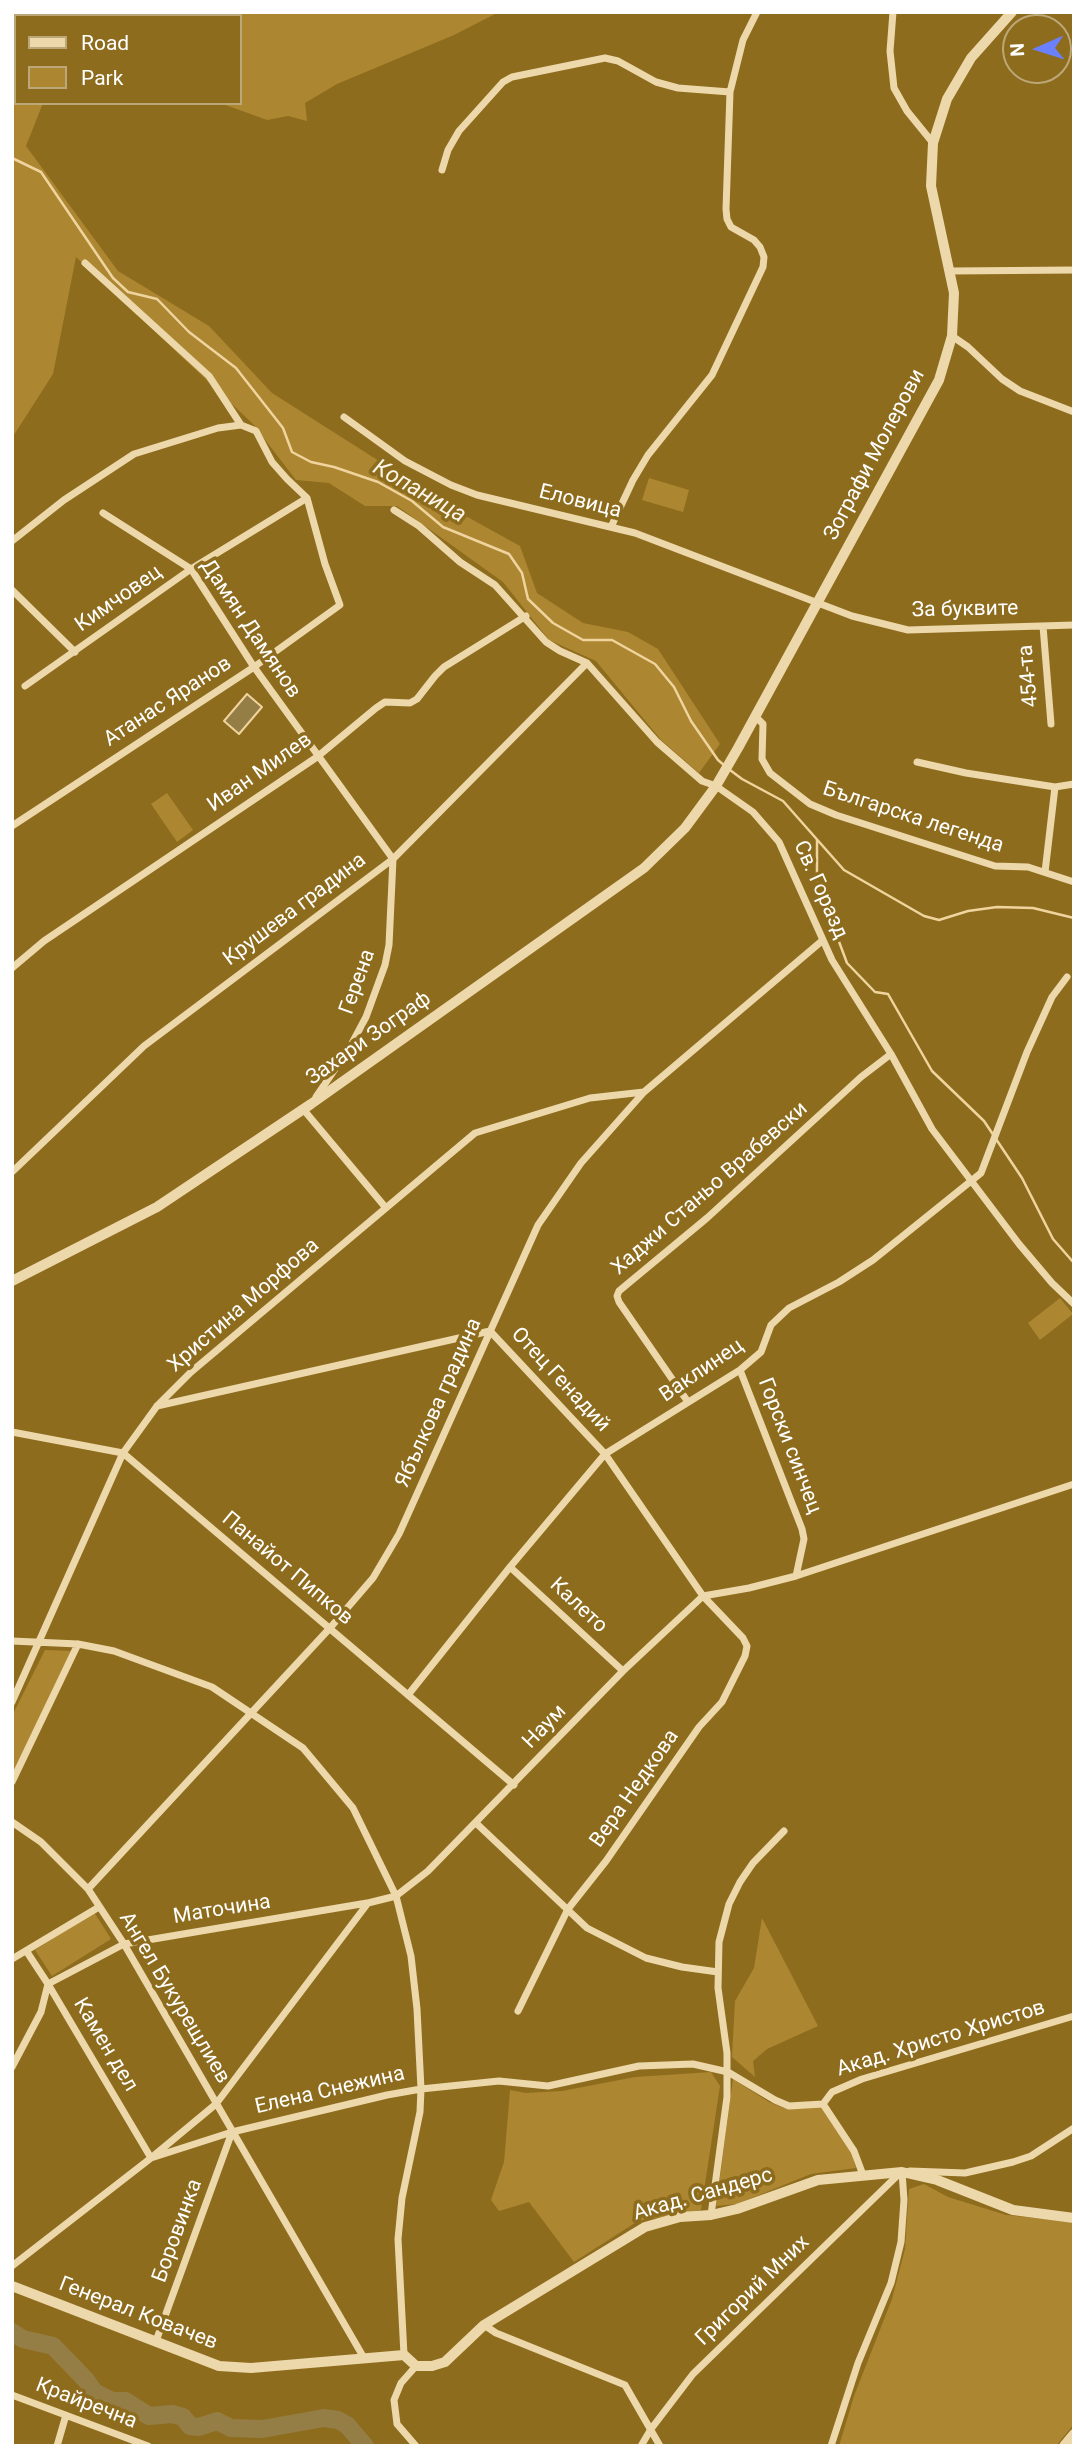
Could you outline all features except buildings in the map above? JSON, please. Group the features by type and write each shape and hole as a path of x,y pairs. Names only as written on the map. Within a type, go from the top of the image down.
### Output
{"street":[{"path":"611,527 648,455 712,376 763,267 764,257 760,247 754,240 732,227 727,219 726,181 730,92 743,40 757,12"},
{"path":"893,12 890,51 894,88 933,143"},
{"name":"Зографи Молерови","path":"719,782 939,380 952,336 954,293 931,186 933,143 947,99 971,58 1012,12"},
{"path":"442,170 448,150 459,131 502,82 513,76 605,58 618,61 656,82 678,88 730,92"},
{"path":"85,263 209,376 241,425"},
{"path":"951,271 1074,270"},
{"path":"952,336 968,346 1002,379 1020,391 1074,412"},
{"name":"Еловица","path":"344,417 405,461 451,485 477,495 635,533 818,603"},
{"path":"12,541 64,500 134,454 218,428 241,425 256,431 272,462 307,498"},
{"name":"Кимчовец","path":"24,686 191,569 307,498"},
{"name":"Атанас Яранов","path":"12,826 254,667 340,605 324,564 307,498"},
{"name":"Св. Горазд","path":"394,510 419,526 460,562 495,584 526,616 546,642 560,652 587,663 657,742 702,781 719,782 753,812 779,842 832,960 891,1054 932,1129 1019,1244 1074,1304"},
{"name":"Дамян Дамянов","path":"103,513 191,569 254,667 393,859"},
{"path":"12,590 75,652"},
{"name":"За буквите","path":"818,603 852,616 908,630 1074,625"},
{"name":"Иван Милев","path":"12,968 44,941 317,757 386,702 410,703 417,699 444,667 526,616"},
{"name":"454-та","path":"1043,626 1051,724"},
{"name":"Крушева градина","path":"12,1172 145,1046 393,859 587,663"},
{"name":"Българска легенда","path":"756,717 763,724 762,759 770,773 810,804 836,815 995,866 1028,867 1074,882"},
{"path":"917,762 1055,787 1074,784"},
{"name":"Захари Зограф","path":"12,1281 157,1207 307,1107 644,867 685,828 719,782"},
{"path":"1045,872 1055,787"},
{"name":"Герена","path":"307,1107 350,1046 366,1017 385,965 389,945 393,859"},
{"name":"Ябълкова градина","path":"88,1889 373,1578 399,1534 538,1225 580,1163 644,1092 823,940"},
{"name":"Ваклинец","path":"408,1695 605,1454 740,1370 761,1352 771,1325 789,1308 839,1282 873,1260 981,1173 992,1150 1027,1052 1052,997 1067,977"},
{"name":"Хаджи Станьо Врабевски","path":"688,1402 617,1296 861,1077 891,1054"},
{"name":"Христина Морфова","path":"12,1702 124,1453 157,1406 191,1372 475,1133 590,1098 644,1092"},
{"path":"307,1107 386,1208"},
{"name":"Отец Генадий","path":"157,1406 490,1331 605,1454 703,1596"},
{"name":"Горски синчец","path":"740,1370 803,1529 804,1539 796,1576"},
{"path":"12,1433 124,1453"},
{"name":"Панайот Пипков","path":"124,1453 514,1785"},
{"path":"703,1596 796,1576 1074,1484"},
{"name":"Калето","path":"510,1567 623,1671"},
{"name":"Наум","path":"368,1903 396,1896 428,1871 623,1671 703,1596"},
{"name":"Вера Недкова","path":"518,2011 568,1909 607,1861 699,1727 722,1702 745,1656 747,1646 743,1639 703,1596"},
{"path":"12,1641 78,1644 114,1651 212,1687 303,1748 353,1808 396,1896 411,1956 417,2009 420,2112 402,2198 398,2239 404,2355 416,2366 432,2366 444,2362 484,2325 496,2333 625,2385 660,2446"},
{"path":"12,1782 78,1644"},
{"name":"Ангел Букурещлиев","path":"12,1822 40,1842 88,1889 124,1944 364,2358"},
{"path":"475,1823 587,1928 646,1958 718,1972"},
{"path":"711,2215 727,2097 727,2053 719,2007 719,1942 723,1924 740,1882 762,1852 784,1831"},
{"path":"151,2158 216,2104 368,1903"},
{"name":"Маточина","path":"48,1984 124,1944 368,1903"},
{"path":"12,1959 99,1907"},
{"name":"Камен дел","path":"27,1952 151,2158"},
{"path":"12,2067 41,2012 48,1984"},
{"name":"Акад. Христо Христов","path":"863,2175 854,2151 822,2104 831,2092 862,2079 1074,2016"},
{"name":"Елена Снежина","path":"12,2266 151,2158 233,2132 421,2089 499,2081 548,2086 639,2066 693,2064 727,2072 789,2106 822,2104"},
{"path":"831,2446 858,2363 891,2283 901,2242 904,2200 902,2172 965,2173 1013,2162 1031,2156 1074,2128"},
{"name":"Боровинка","path":"156,2342 233,2132"},
{"name":"Акад. Сандерс","path":"484,2325 645,2227 680,2217 711,2215 754,2204 808,2182 902,2172 937,2180 1004,2207 1074,2218"},
{"name":"Григорий Мних","path":"641,2446 693,2374 902,2172"},
{"name":"Генерал Ковачев","path":"12,2286 219,2366 251,2368 404,2355"},
{"path":"416,2366 401,2383 394,2400 397,2424 416,2446"},
{"name":"Крайречна","path":"12,2395 148,2446"},
{"path":"57,2446 66,2415"},
{"path":"1064,2446 1074,2434"}],"green space":[{"path":"12,12 499,12 454,35 337,84 305,103 307,121 288,116 267,120 226,105 242,105 242,14 14,14 14,105 42,105 26,146 118,271 209,326 272,393 464,515 520,546 537,593 583,623 628,632 658,649 720,744 699,773 661,740 596,661 549,640 503,582 397,506 365,506 329,483 296,480 253,424 76,257 53,374 12,438"},
{"path":"649,478 689,490 683,512 642,500"},
{"path":"167,793 193,830 177,842 151,804"},
{"path":"1060,1298 1073,1314 1040,1340 1028,1323"},
{"path":"45,1650 72,1651 12,1775 12,1716"},
{"path":"94,1912 111,1939 52,1976 35,1950"},
{"path":"762,1918 818,2026 767,2049 753,2061 755,2077 732,2057 735,2001 754,1968"},
{"path":"711,2072 720,2086 701,2210 638,2221 574,2262 529,2202 499,2211 491,2200 504,2162 510,2090 526,2093 562,2091 635,2077"},
{"path":"733,2079 769,2102 784,2108 821,2102 826,2115 851,2150 856,2168 811,2174 737,2204 716,2206"},
{"path":"924,2184 948,2197 1006,2215 1074,2222 1074,2424 1056,2446 839,2446 854,2396 892,2299 905,2249 909,2189"}],"shaded area":[{"path":"247,694 262,707 239,734 224,721"}],"waterway":[{"name":"Копаница","path":"12,158 41,172 113,278 128,292 157,299 189,332 236,368 283,428 292,452 311,462 378,482 412,501 443,527 509,554 522,573 528,599 553,623 583,640 612,640 655,664 674,687 691,721 725,766"},
{"path":"730,770 783,801 844,870 924,916 939,920 968,911 997,907 1033,908 1074,918"},
{"path":"817,840 817,883 847,963 875,992 888,994 932,1071 984,1121 1022,1178 1053,1239 1074,1263"},
{"path":"12,2332 23,2339 53,2346 94,2392 112,2401 125,2401 149,2416 172,2414 183,2417 190,2426 199,2427 217,2421 231,2428 262,2429 324,2418 338,2420 347,2425 365,2446"}]}
